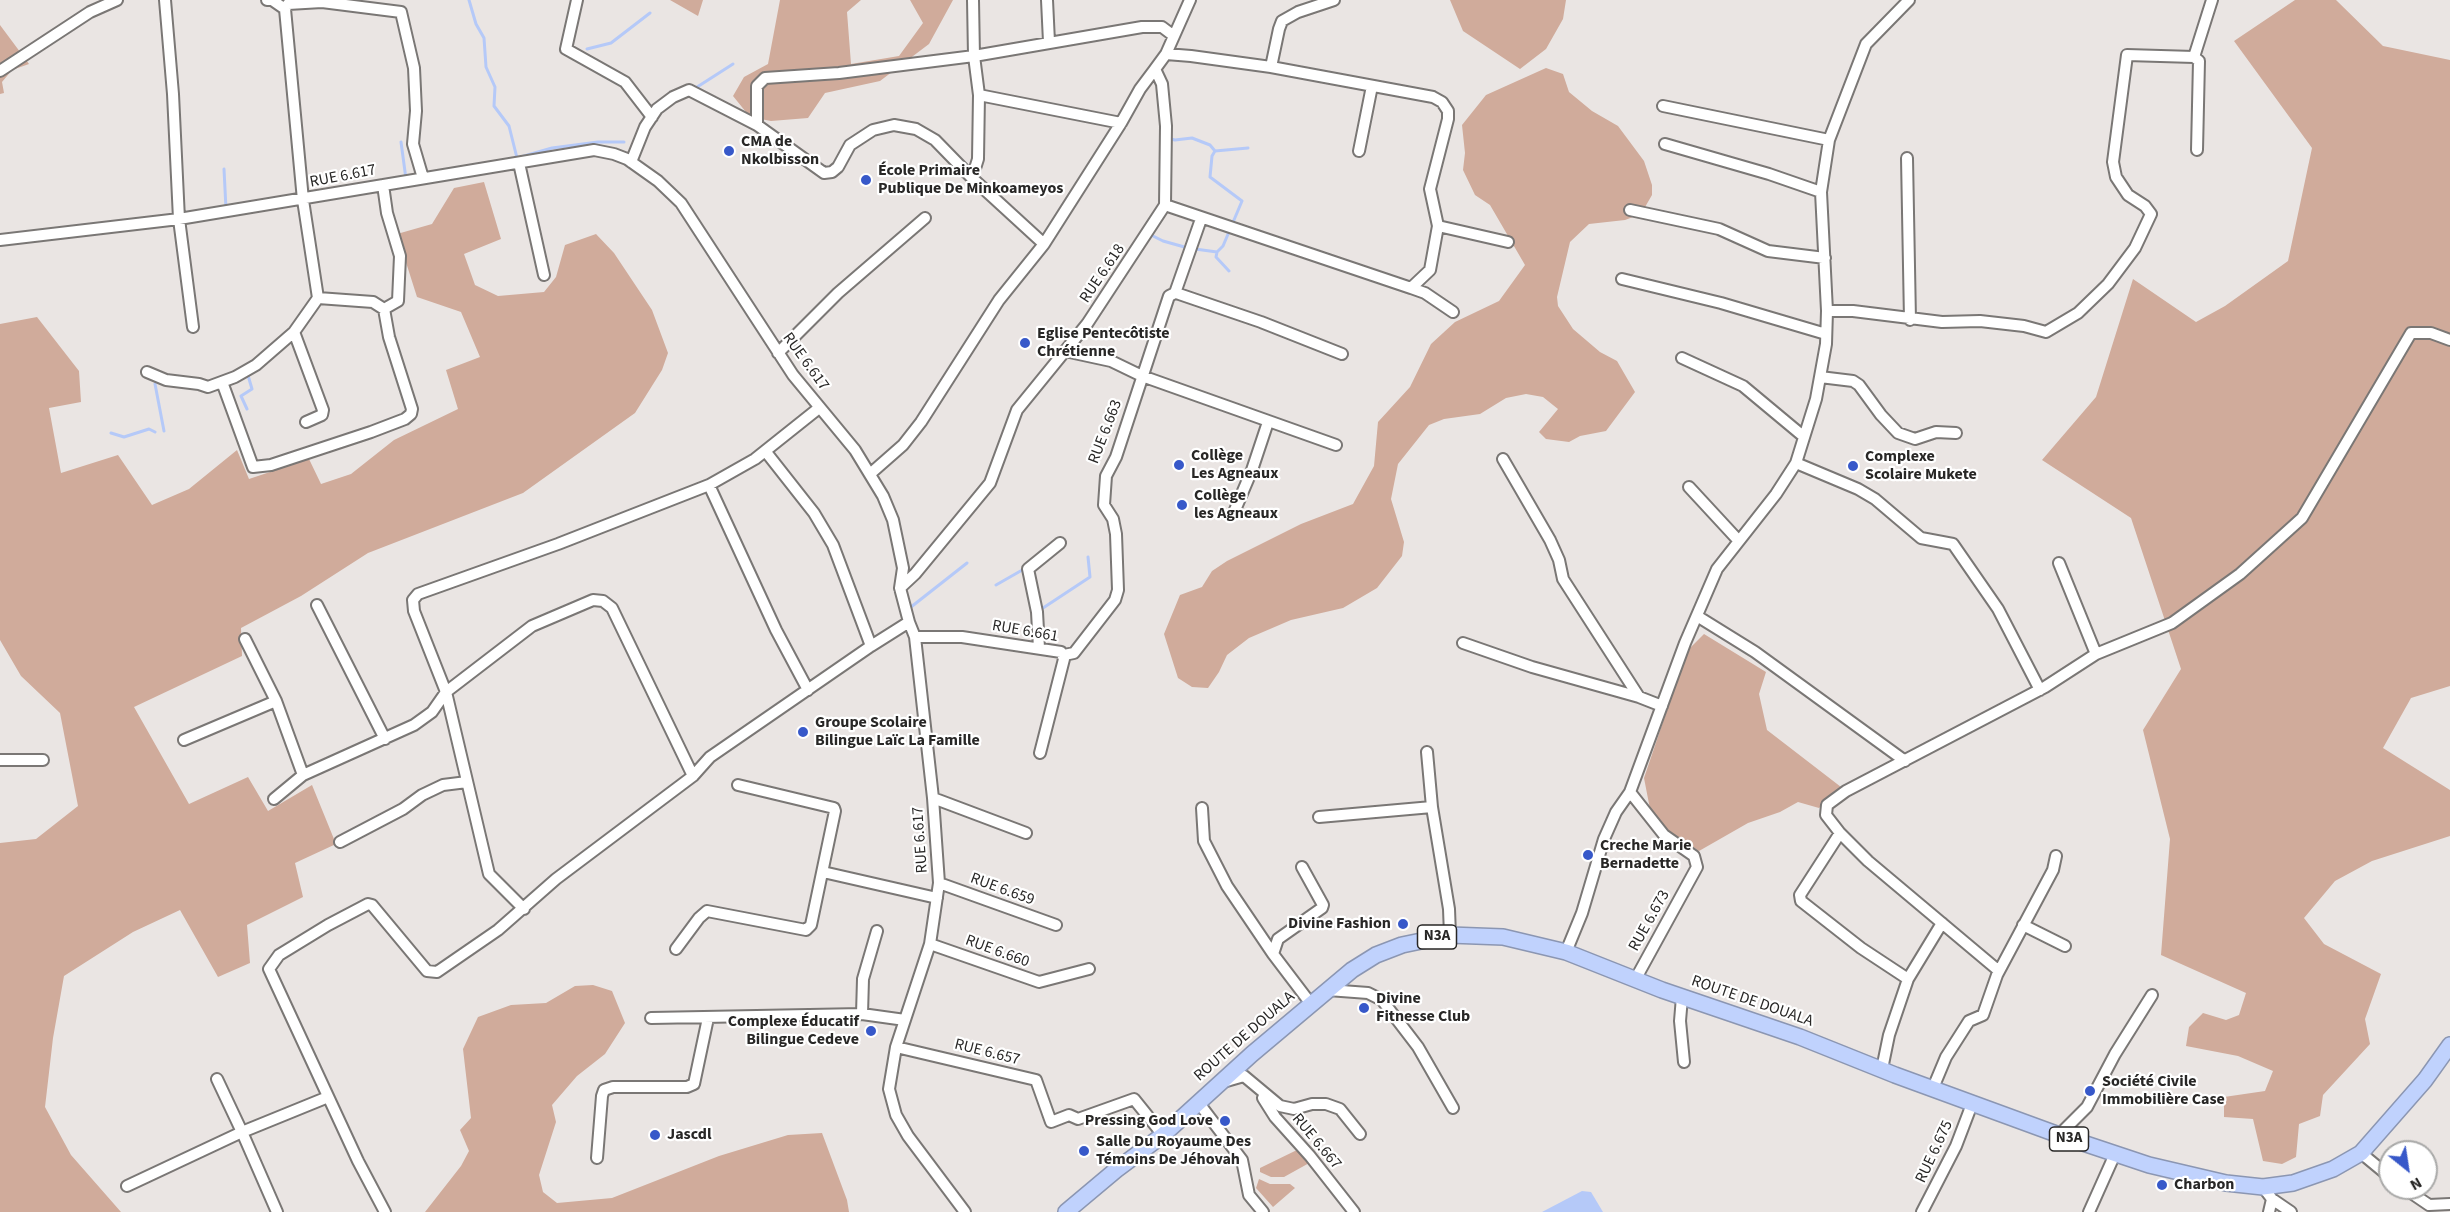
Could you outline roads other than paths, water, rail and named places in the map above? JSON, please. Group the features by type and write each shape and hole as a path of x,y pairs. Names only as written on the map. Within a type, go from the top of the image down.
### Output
{"highway":[{"name":"ROUTE DE DOUALA","path":"1066,1212 1116,1170 1163,1135 1198,1101 1352,970 1376,955 1402,945 1450,935 1503,937 1566,952 1635,980 1800,1037 2059,1135 2149,1165 2267,1193 2333,1169 2361,1154 2425,1080 2450,1046"}],"street":[{"path":"0,71 90,12 117,0"},
{"path":"165,0 173,94 179,219 193,327"},
{"path":"267,0 285,5 322,2 367,4 401,12 414,68 416,111 413,144 423,178"},
{"path":"577,0 566,49 625,82 652,117"},
{"path":"972,178 978,159 979,95 974,56 973,0"},
{"path":"1047,0 1049,42"},
{"path":"870,474 903,445 921,422 999,300 1044,244 1140,89 1166,54 1190,0"},
{"path":"1271,67 1282,21 1298,12 1334,0"},
{"path":"1566,952 1582,913 1604,839 1616,812 1630,792 1717,569 1776,494 1796,463 1816,399 1826,334 1827,311 1821,192 1828,140 1866,44 1910,0"},
{"path":"2194,57 2212,0"},
{"path":"147,372 166,380 208,387 222,382 256,365 294,332 318,298 303,200 285,5"},
{"path":"757,124 757,86 765,78 839,73 974,56 1142,27 1162,27 1174,36"},
{"path":"1166,54 1271,67 1432,97 1442,102 1448,111 1448,118 1430,189 1438,226 1430,270 1411,288"},
{"path":"1827,311 1852,311 1910,320 1980,321 2024,326 2046,332 2065,322 2092,301 2135,248 2151,214 2137,200 2128,195 2116,177 2113,162 2127,56 2194,57 2199,61 2197,150"},
{"path":"1155,69 1162,84 1166,126 1165,205 1425,293 1453,312"},
{"path":"1359,151 1372,86"},
{"path":"631,162 645,127 657,109 689,90 757,124 824,173 832,172 838,167 850,145 873,130 894,125 916,129 935,140 972,178 1044,244"},
{"path":"979,95 1121,123"},
{"path":"1663,106 1828,140"},
{"path":"1665,144 1769,174 1821,192"},
{"name":"RUE 6.617","path":"0,240 179,219 519,163 570,152 594,150 614,154 631,162 658,181 681,203 778,353 819,408 855,450 893,520 903,568 900,588 915,637 933,798 939,883 930,944 896,1047 889,1089 896,1115 908,1136 965,1212"},
{"path":"1907,158 1910,320"},
{"path":"519,163 544,275"},
{"path":"383,184 387,213 400,256 398,301 384,309"},
{"name":"RUE 6.618","path":"900,588 915,574 990,483 1017,410 1026,395 1065,351 1113,288 1165,205"},
{"path":"1630,210 1719,229 1768,250 1824,258"},
{"path":"778,353 838,293 925,218"},
{"name":"RUE 6.663","path":"1064,655 1074,652 1115,600 1118,590 1116,534 1113,519 1104,504 1106,476 1116,457 1169,296 1174,293 1202,219"},
{"path":"1438,226 1508,242"},
{"path":"1622,279 1721,303 1826,334"},
{"path":"1174,293 1261,322 1342,354"},
{"path":"222,382 253,467 271,465 405,419 412,409 389,337 384,309 373,302 318,298"},
{"path":"294,332 323,410 322,415 306,422"},
{"path":"1999,971 1868,861 1826,815 1827,805 1846,791 2040,690 2096,654 2172,623 2240,574 2302,518 2411,333 2431,333 2450,340"},
{"path":"1065,351 1111,361 1142,376 1336,445"},
{"path":"1683,358 1743,386 1803,436"},
{"path":"1820,377 1853,381 1859,385 1881,415 1898,433 1915,439 1936,432 1956,433"},
{"path":"524,909 489,874 446,692 414,610 413,600 418,594 558,544 709,485 765,452 819,408"},
{"path":"1235,510 1252,470 1268,422"},
{"path":"765,452 814,513 828,536 871,646"},
{"path":"1503,459 1550,540 1559,560 1563,579 1640,697"},
{"path":"1796,463 1866,494 1921,538 1953,544 1998,609 2040,690"},
{"path":"709,485 776,630 807,690"},
{"path":"1689,487 1738,540"},
{"path":"1039,648 1037,612 1028,569 1060,543"},
{"path":"2059,563 2096,654"},
{"path":"274,799 303,775 414,724 432,712 446,692 532,626 593,600 603,601 612,608 693,776"},
{"path":"317,605 385,739"},
{"path":"1697,616 1755,652 1905,761"},
{"path":"385,1212 328,1097 269,969 279,955 328,924 368,904 372,905 427,971 436,972 498,930 556,879 693,776 710,756 909,622"},
{"name":"RUE 6.661","path":"915,637 962,637 1061,652 1064,655 1040,753"},
{"path":"246,639 276,701 303,775"},
{"path":"1463,643 1532,667 1640,697 1662,706"},
{"path":"184,740 276,701"},
{"path":"1427,752 1431,807 1449,909 1450,935"},
{"path":"0,760 43,760"},
{"path":"340,842 443,785 467,782"},
{"path":"676,949 707,911 806,930 811,925 834,808 738,785"},
{"name":"RUE 6.673","path":"1630,792 1664,835 1694,856 1697,867 1635,980"},
{"path":"933,798 1026,833"},
{"path":"1319,817 1431,807"},
{"path":"1202,808 1204,841 1209,854 1227,886 1273,954 1311,1004"},
{"path":"1840,833 1800,895 1801,901 1861,948 1908,979"},
{"path":"1933,1088 1946,1058 1969,1021 1983,1015 1999,971 2053,870 2056,856"},
{"path":"1273,954 1278,939 1322,908 1323,905 1302,867"},
{"path":"823,872 937,898"},
{"name":"RUE 6.659","path":"939,883 1056,925"},
{"path":"1882,1069 1889,1035 1908,979 1942,923"},
{"path":"2023,925 2065,946"},
{"path":"862,1014 864,979 877,931"},
{"name":"RUE 6.660","path":"930,944 1039,982 1089,969"},
{"path":"1328,990 1368,993 1382,1000 1418,1047 1453,1108"},
{"path":"2059,1135 2087,1107 2115,1054 2152,995"},
{"path":"1682,997 1680,1020 1684,1062"},
{"path":"651,1018 862,1014 905,1020"},
{"path":"597,1158 604,1090 613,1087 691,1086 696,1080 708,1018"},
{"name":"RUE 6.657","path":"896,1047 1036,1080 1051,1122 1069,1115 1078,1119 1134,1099 1163,1135"},
{"path":"1222,1082 1244,1076 1280,1106 1294,1109 1312,1104 1326,1104 1340,1109 1360,1134"},
{"path":"217,1079 277,1212"},
{"name":"RUE 6.667","path":"1257,1089 1275,1117 1310,1156 1354,1212"},
{"path":"127,1186 242,1132 328,1097"},
{"path":"1198,1101 1242,1160 1249,1195 1263,1212"},
{"name":"RUE 6.675","path":"1922,1212 1956,1146 1972,1104"},
{"path":"2090,1212 2115,1154"},
{"path":"2361,1154 2378,1167"},
{"path":"2267,1193 2269,1212"},
{"path":"2267,1193 2291,1212"},
{"path":"2423,1200 2429,1204 2450,1204"}],"water":[{"path":"1582,1191 1591,1192 1603,1212 1542,1212"}],"waterway":[{"path":"469,0 476,24 484,38 486,67 495,87 494,106 509,126 517,158 552,148 598,142 624,142"},
{"path":"587,49 611,43 650,13"},
{"path":"694,89 733,64"},
{"path":"1167,138 1175,140 1192,138 1210,145 1215,151"},
{"path":"401,142 406,179"},
{"path":"1215,151 1248,148"},
{"path":"1215,151 1212,156 1210,177 1242,201 1216,257 1229,271"},
{"path":"224,169 226,209"},
{"path":"1149,234 1163,241 1188,248"},
{"path":"1195,249 1217,252"},
{"path":"247,372 252,389 241,396 247,409"},
{"path":"155,384 164,431"},
{"path":"111,433 124,437 149,429 155,432"},
{"path":"1040,610 1090,577 1088,557"},
{"path":"911,607 967,563"},
{"path":"996,585 1024,569"}],"place":[{"name":"CMA de Nkolbisson","path":"729,151"},
{"name":"École Primaire Publique De Minkoameyos","path":"866,180"},
{"name":"Eglise Pentecôtiste Chrétienne","path":"1025,343"},
{"name":"Collège Les Agneaux","path":"1179,465"},
{"name":"Complexe Scolaire Mukete","path":"1853,466"},
{"name":"Collège les Agneaux","path":"1182,505"},
{"name":"Groupe Scolaire Bilingue Laïc La Famille","path":"803,732"},
{"name":"Creche Marie Bernadette","path":"1588,855"},
{"name":"Divine Fashion","path":"1403,924"},
{"name":"Divine Fitnesse Club","path":"1364,1008"},
{"name":"Complexe Éducatif Bilingue Cedeve","path":"871,1031"},
{"name":"Société Civile Immobilière Case","path":"2090,1091"},
{"name":"Pressing God Love","path":"1225,1121"},
{"name":"Jascdl","path":"655,1135"},
{"name":"Salle Du Royaume Des Témoins De Jéhovah","path":"1084,1151"},
{"name":"Charbon","path":"2162,1185"}]}
